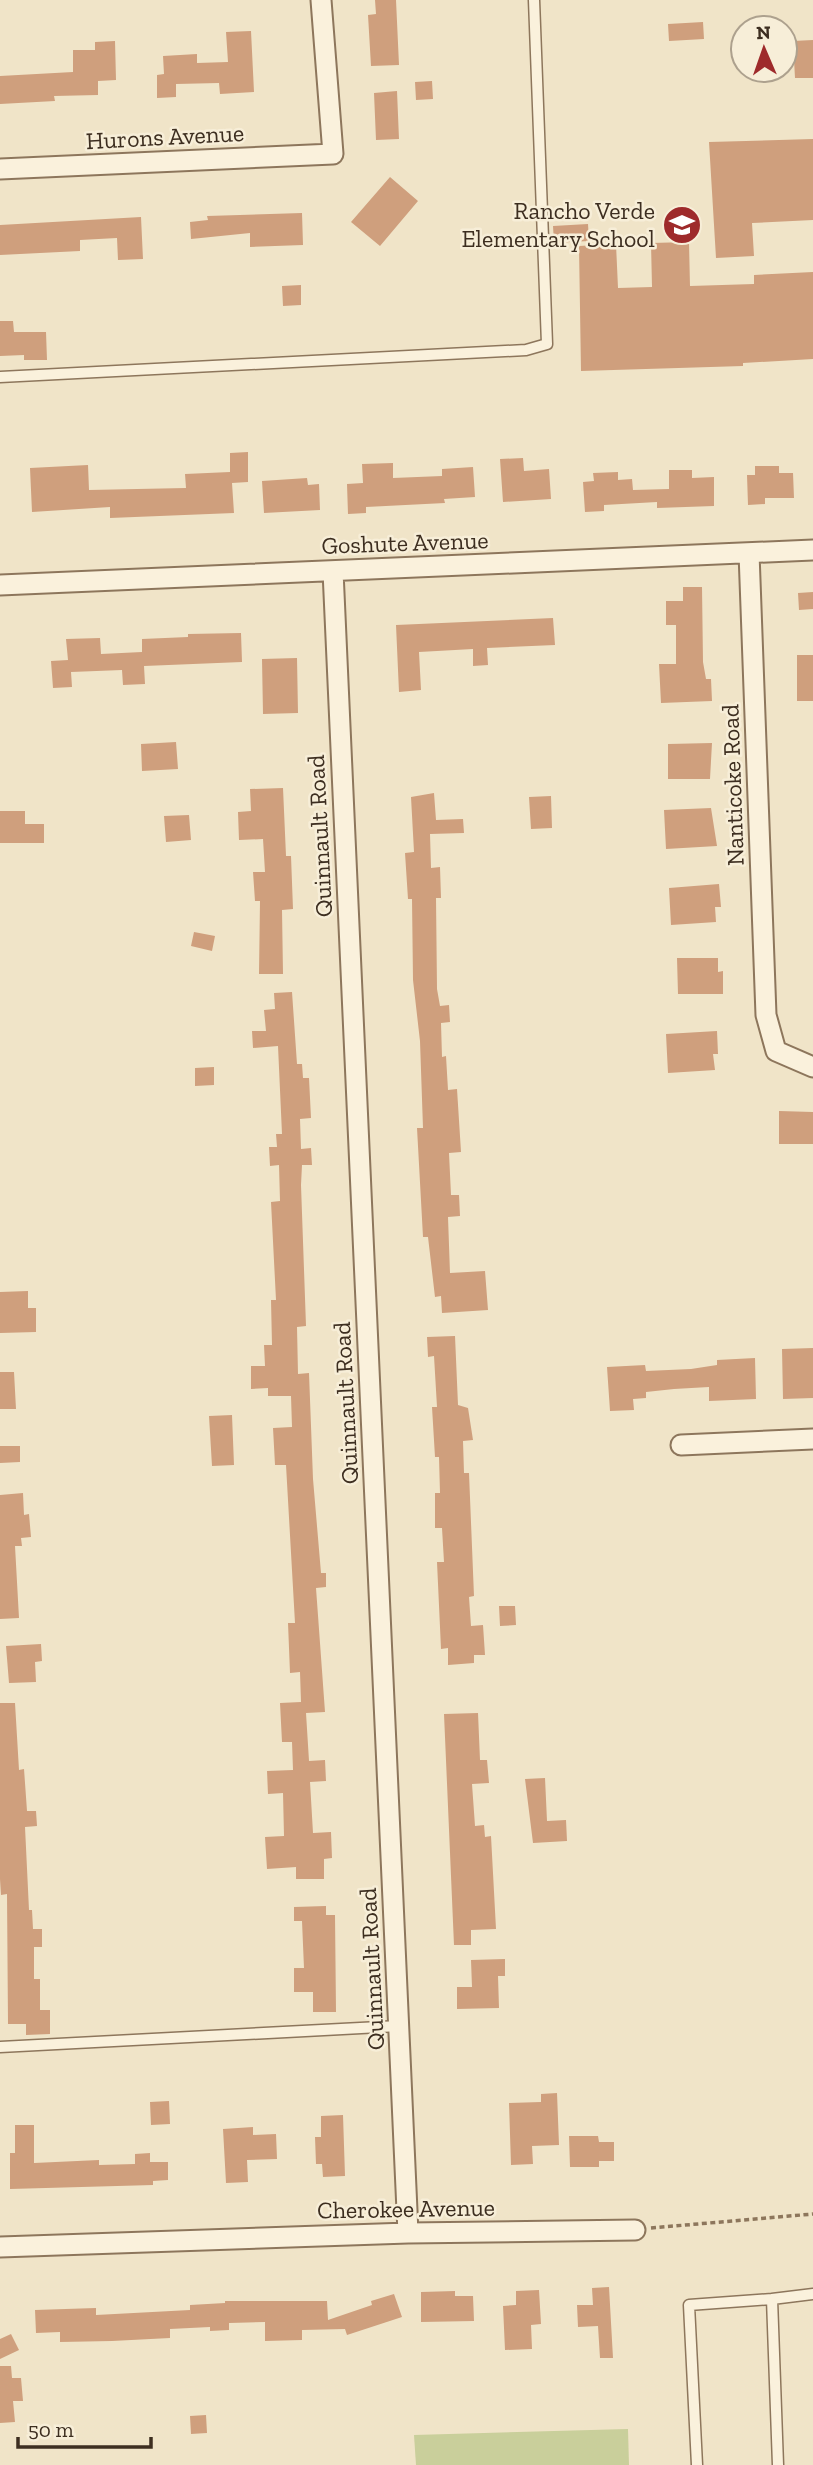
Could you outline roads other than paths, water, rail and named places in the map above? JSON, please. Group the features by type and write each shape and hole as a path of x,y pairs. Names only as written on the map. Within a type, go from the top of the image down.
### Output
{"street":[{"name":"Hurons Avenue","path":"0,169 333,154 321,0"},
{"name":"Goshute Avenue","path":"0,585 813,550"},
{"name":"Nanticoke Road","path":"749,553 766,1015 776,1051 813,1068"},
{"name":"Quinnault Road","path":"333,571 408,2232"},
{"path":"681,1446 813,1439"},
{"name":"Cherokee Avenue","path":"0,2247 408,2232 635,2230"}],"lane":[{"path":"0,377 526,349 547,344 534,0"},
{"path":"0,2047 399,2026"},
{"path":"697,2465 689,2305 813,2294"},
{"path":"772,2299 778,2465"}],"place":[{"name":"Rancho Verde Elementary School","path":"682,225"}]}
